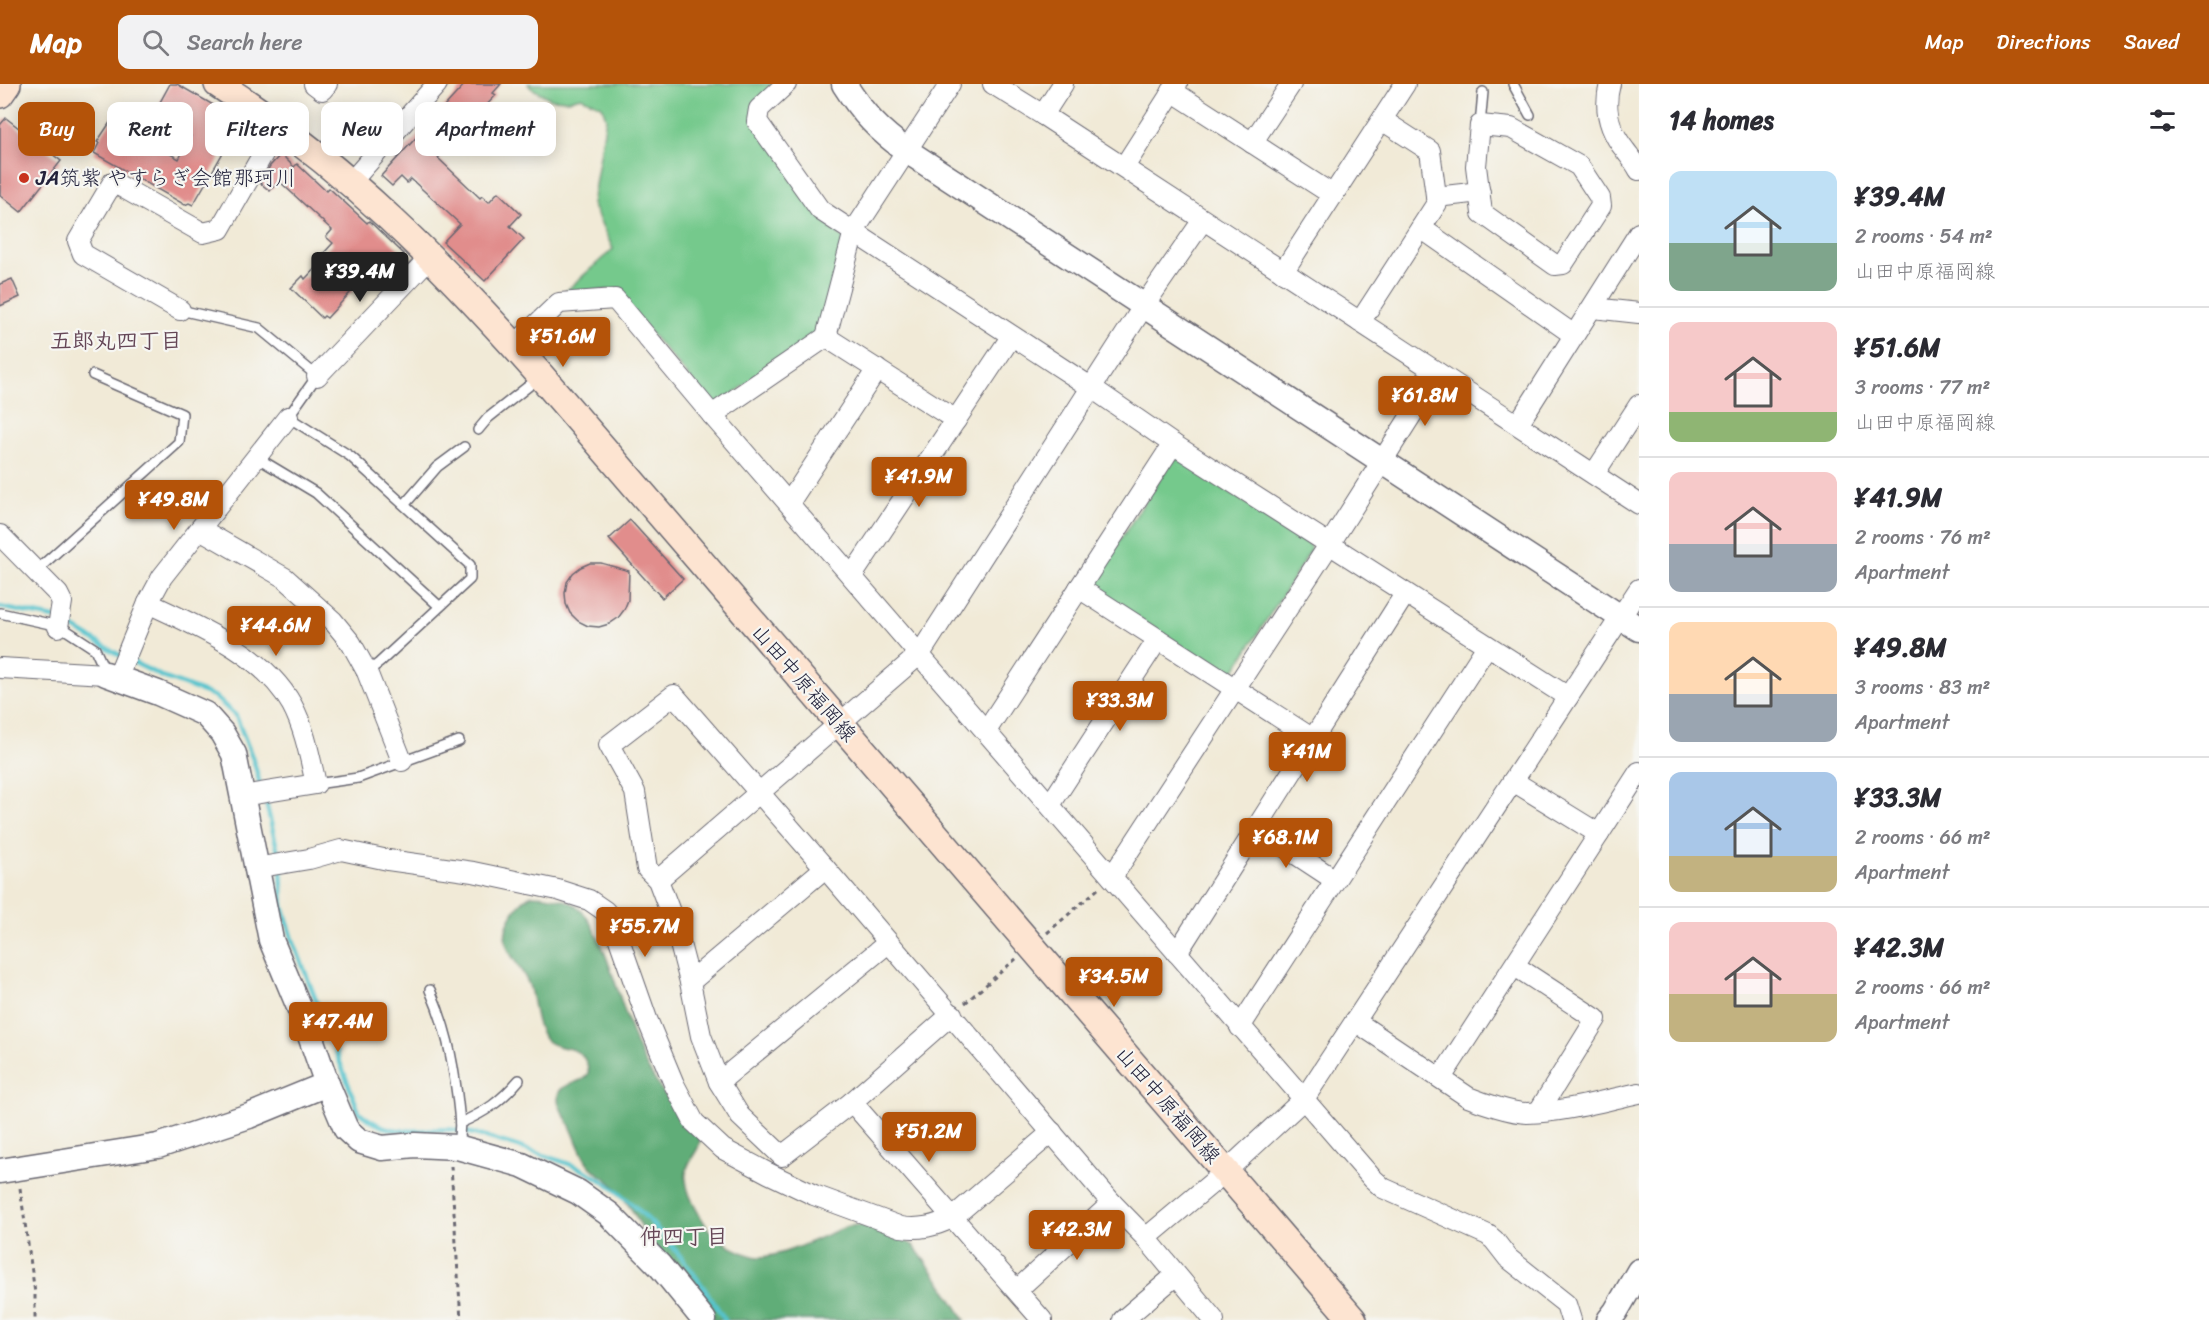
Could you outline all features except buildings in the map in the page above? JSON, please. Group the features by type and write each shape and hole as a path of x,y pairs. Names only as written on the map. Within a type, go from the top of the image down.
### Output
{"main road":[{"path":"0,94 8,84"},
{"name":"山田中原福岡線","path":"218,84 244,102"},
{"name":"山田中原福岡線","path":"309,149 351,182 466,291 1353,1320"}],"street":[{"path":"314,84 322,90 327,84"},
{"path":"351,182 437,84"},
{"path":"786,84 759,108 757,121 820,210 1092,388 1173,444 1568,697"},
{"path":"844,84 861,111 886,136 907,151 1630,623"},
{"path":"712,415 826,337 854,231 950,84"},
{"path":"993,84 1124,167 1639,504"},
{"path":"1043,115 1063,84"},
{"path":"1252,143 1291,84"},
{"path":"1283,272 1405,84"},
{"path":"1610,84 1606,97 1608,124 1639,170"},
{"path":"1124,167 1174,87 1252,143 1333,195"},
{"path":"1360,322 1437,203 1430,151 1382,120"},
{"path":"1480,125 1511,128 1579,166 1600,198 1601,206 1563,264 1555,265 1482,213 1476,166 1480,125"},
{"path":"180,310 83,254 78,241 113,182 203,233 220,229 262,156"},
{"path":"1436,197 1480,192"},
{"path":"658,880 920,654 1143,307 1203,220"},
{"path":"1421,228 1574,335"},
{"path":"1518,424 1639,233"},
{"path":"317,376 430,256"},
{"path":"514,346 558,303 615,299 712,415 1366,1172 1383,1188 1488,1235 1508,1258 1566,1304 1571,1320"},
{"path":"1593,308 1639,313"},
{"path":"826,337 956,420"},
{"path":"852,576 1011,337"},
{"path":"789,503 877,369"},
{"path":"1112,877 1329,545 1380,461 1438,373"},
{"path":"1594,474 1639,405"},
{"path":"112,676 162,577 288,417"},
{"path":"986,730 1173,444"},
{"path":"200,529 285,579 333,621 351,643 367,672 402,761"},
{"path":"0,536 58,594 62,602 58,627"},
{"path":"1079,588 1313,739"},
{"path":"1146,1238 1225,1172 1304,1099 1568,697 1630,623 1639,589"},
{"path":"1178,953 1405,594"},
{"path":"148,603 224,642 250,660 275,681 293,706 306,743 316,784 242,796"},
{"path":"1050,805 1158,639"},
{"path":"1240,1027 1487,646"},
{"path":"0,668 112,676 205,714 222,733 234,754 271,940 346,1129 359,1142 382,1148 415,1145 459,1135 586,1197 609,1214 660,1266 704,1320"},
{"path":"952,1014 852,1102 782,1156 740,1116 719,1082 701,1036 675,924 658,880 647,868 635,792 609,745 674,695 952,1014 1112,1203 1146,1238 1214,1320"},
{"path":"1441,1078 1639,772"},
{"path":"1513,781 1599,834"},
{"path":"1257,828 1335,880"},
{"path":"255,868 309,859 341,850 388,860 473,872 558,890 589,900 605,911 614,925 647,1019 674,1084 694,1122 723,1149 814,1195 901,1227 913,1229 937,1226 952,1218 1052,1132"},
{"path":"690,982 825,868"},
{"path":"719,1082 888,943"},
{"path":"1515,966 1596,1019 1539,1111"},
{"path":"1355,1021 1478,1101 1526,1113 1569,1108 1639,1093"},
{"path":"9,1170 158,1146 249,1116 327,1084"},
{"path":"852,1102 1042,1320"},
{"path":"1017,1290 1112,1203"},
{"path":"1609,1320 1639,1270"},
{"path":"1123,1320 1176,1275"}],"lane":[{"path":"1514,84 1530,115"},
{"path":"1480,125 1483,92"},
{"path":"180,310 259,328 317,376 288,417 350,456 470,565 470,579 367,672"},
{"path":"34,572 179,442 182,414 93,375"},
{"path":"478,430 488,418 541,376"},
{"path":"405,504 437,467 464,447"},
{"path":"256,458 316,493 439,606"},
{"path":"0,613 58,627 95,649 112,676"},
{"path":"316,784 358,778 459,741"},
{"path":"430,990 447,1035 459,1135"},
{"path":"459,1135 503,1099 519,1080"}],"path":[{"path":"459,1135 450,1170 461,1320"},
{"path":"9,1170 35,1293 35,1320"}],"green space":[{"path":"528,84 778,84 753,109 826,222 844,239 823,329 715,407 613,290 565,292 613,249 592,204 606,118 602,106 581,97 569,100 551,99"},
{"path":"1178,458 1309,544 1311,550 1233,673 1227,676 1094,590 1094,580 1172,460"},
{"path":"531,895 554,897 575,905 586,916 595,932 645,1063 666,1097 700,1137 698,1147 688,1164 686,1181 688,1192 696,1208 714,1234 738,1250 761,1257 794,1249 849,1226 880,1228 913,1245 965,1320 713,1320 654,1245 617,1189 589,1165 561,1110 558,1095 562,1089 582,1080 587,1076 588,1070 581,1055 556,1046 546,1040 542,1034 528,983 508,949 507,926 514,911"}],"waterway":[{"path":"0,607 54,618"},
{"path":"64,622 121,656"},
{"path":"129,660 165,678 214,696 236,716 254,762 261,788"},
{"path":"265,799 280,860"},
{"path":"281,869 283,907 294,943 359,1112 376,1124 392,1129 410,1131 449,1129 481,1135 564,1162 599,1179 641,1212 661,1233 696,1277 725,1320"}],"place":[{"name":"JA筑紫 やすらぎ会館那珂川","path":"24,178"}],"district":[{"name":"五郎丸四丁目","path":"116,340"},
{"name":"仲四丁目","path":"684,1236"}]}
